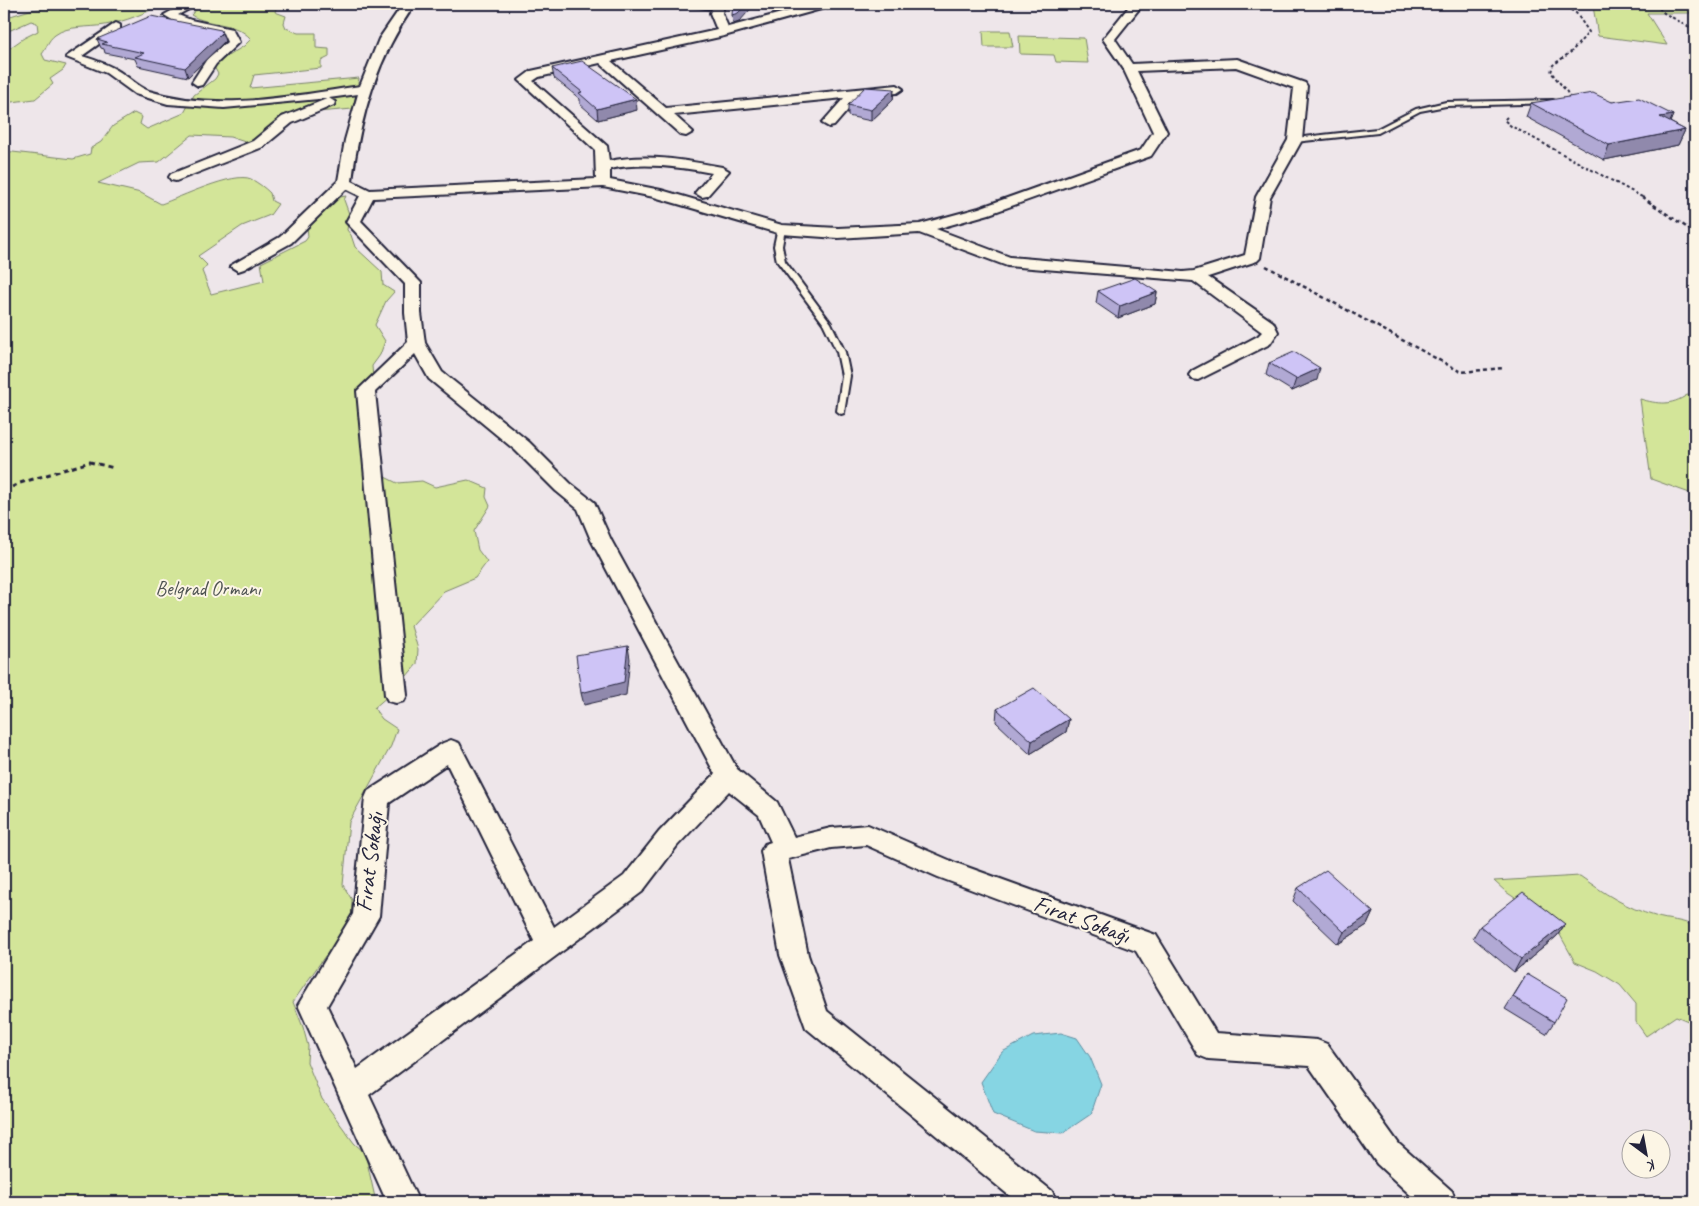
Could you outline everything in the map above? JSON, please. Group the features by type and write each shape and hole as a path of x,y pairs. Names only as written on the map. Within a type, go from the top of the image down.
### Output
{"street":[{"path":"192,4 170,15 180,22 210,25 228,31 233,42 228,50 209,65 207,72 198,82"},
{"path":"345,183 346,169 366,89 386,36 409,4"},
{"path":"697,4 718,5 716,12 724,32"},
{"path":"603,183 601,167 602,149 525,80 535,74 724,32 828,4"},
{"path":"345,183 368,194 603,183 656,193 780,229 838,233 922,228 984,211 1146,153 1160,132 1129,68 1109,39 1138,4"},
{"path":"116,27 72,57 105,69 132,88 149,95 196,103 234,104 366,89"},
{"path":"602,59 686,132"},
{"path":"922,228 1007,261 1183,277 1196,276 1252,258 1263,197 1295,140 1301,86 1237,63 1129,68"},
{"path":"662,112 898,89"},
{"path":"176,177 258,144 287,120 336,100 346,92"},
{"path":"829,123 856,93"},
{"path":"601,167 625,161 662,160 722,171 702,193"},
{"path":"238,266 272,250 292,235 328,195 345,183"},
{"path":"368,194 353,222 413,283 413,313 417,343 435,375 522,446 563,487 587,506 601,540 728,776 768,809 787,849 774,851 794,955 816,1019 1041,1202"},
{"path":"1196,276 1267,326 1270,332 1264,340 1198,375"},
{"path":"396,695 366,392 417,343"},
{"name":"Fırat Sokağı","path":"403,1202 312,1005 366,916 377,798 451,748 550,947"},
{"path":"352,1090 550,947 632,884 668,839 728,776"},
{"name":"Fırat Sokağı","path":"787,849 831,838 868,835 946,870 1146,943 1208,1046 1317,1053 1388,1154 1441,1202"}],"lane":[{"path":"1295,140 1378,131 1418,110 1446,104 1559,102"},
{"path":"780,229 778,246 781,261 827,324 841,352 846,376 841,411"}],"path":[{"path":"1561,4 1576,13 1589,32 1571,52 1553,65 1551,72 1567,92 1570,98 1569,104"},
{"path":"1655,4 1664,13 1695,30"},
{"path":"1511,113 1504,120 1511,126 1614,180 1678,220 1695,234"},
{"path":"1252,258 1461,372 1504,368"},
{"path":"4,491 20,483 90,462 114,468"}],"green space":[{"path":"104,4 163,4 121,21 99,26 72,28 55,35 42,54 45,60 66,65 63,70 50,79 53,84 35,99 4,103 4,52 38,31 37,23 31,21 4,33 4,18 30,10 60,7 85,8"},
{"name":"Belgrad Ormanı","path":"201,4 286,4 277,5 275,12 286,16 284,23 286,28 298,33 316,33 316,48 329,49 329,57 321,61 321,68 254,75 250,88 359,78 353,109 282,115 274,130 248,143 230,137 192,135 159,162 139,163 98,183 141,193 161,204 206,186 232,179 251,179 270,193 272,201 278,204 270,215 242,226 198,256 207,265 202,271 211,294 264,281 261,263 305,241 308,237 307,226 334,198 346,196 344,200 349,214 347,230 355,247 382,272 383,285 394,292 386,301 375,325 385,341 380,355 372,366 381,475 397,483 422,481 435,487 468,480 487,488 486,497 490,506 474,531 478,550 487,562 475,578 444,591 411,626 418,649 417,664 395,690 374,708 382,719 397,729 391,746 349,822 343,885 352,900 351,929 325,956 293,1002 308,1046 307,1062 322,1099 354,1143 365,1153 376,1202 4,1202 4,151 73,159 90,154 91,148 101,142 113,126 134,113 142,117 140,124 147,129 184,113 194,95 215,79 218,74 213,65 244,46 251,39 230,26 198,19 191,15"},
{"path":"1587,4 1695,4 1695,13 1647,13 1667,45 1598,36 1593,6"},
{"path":"983,31 1010,31 1013,47 984,47"},
{"path":"1019,36 1084,38 1088,63 1056,62 1054,55 1020,54"},
{"path":"1687,395 1695,396 1695,495 1651,479 1640,399 1664,403 1681,399"},
{"path":"1580,876 1634,909 1695,927 1695,1024 1676,1016 1646,1036 1636,1022 1636,1004 1620,985 1597,971 1575,962 1554,924 1506,892 1494,881"}],"water":[{"path":"1061,1033 1077,1038 1090,1057 1101,1084 1091,1114 1063,1133 1034,1131 993,1114 981,1082 1002,1052 1033,1036"}],"building":[{"path":"733,4 747,4 738,13 732,15"},
{"path":"151,16 221,30 222,33 185,68 135,57 144,53 102,44 107,42 97,39"},
{"path":"582,61 636,99 597,109 579,93 582,92 552,68"},
{"path":"865,87 894,89 871,110 848,105"},
{"path":"1593,93 1612,102 1639,98 1673,115 1660,117 1685,130 1609,145 1531,103"},
{"path":"1135,278 1157,292 1120,306 1098,291"},
{"path":"1294,352 1320,368 1296,379 1269,363"},
{"path":"628,646 624,682 581,693 576,655"},
{"path":"1034,688 1069,719 1032,741 997,709"},
{"path":"1326,870 1373,912 1344,932 1298,888"},
{"path":"1523,892 1565,924 1521,959 1480,926"},
{"path":"1527,974 1567,998 1554,1022 1513,997"}]}
